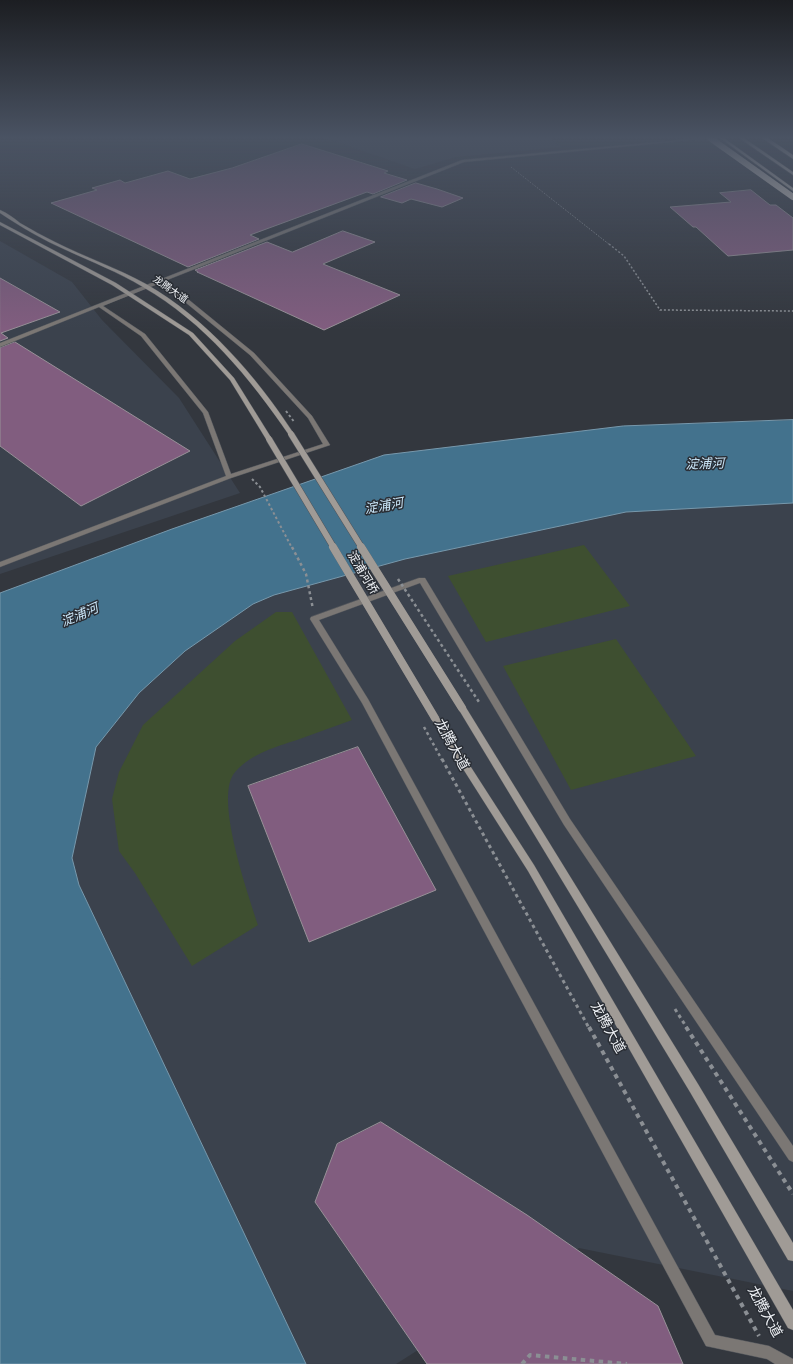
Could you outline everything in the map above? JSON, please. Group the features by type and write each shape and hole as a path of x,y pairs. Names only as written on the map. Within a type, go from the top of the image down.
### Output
{"main road":[{"name":"龙腾大道","path":"0,211 41,237 146,286 176,308 199,326 248,376 291,434"},
{"path":"0,223 129,293"},
{"name":"淀浦河桥","path":"129,293 191,334 232,380 269,439 435,718"},
{"name":"淀浦河桥","path":"291,434 462,708 694,1088 793,1255"},
{"name":"龙腾大道","path":"435,718 532,868 793,1323"}],"street":[{"path":"0,345 361,202"},
{"path":"0,566 229,477 326,445 310,417 252,354 176,292 158,282"},
{"path":"99,305 143,335 206,413 229,477"},
{"path":"789,1364 769,1354 711,1341 365,701 314,619 422,580 567,822 793,1156"}],"path":[{"path":"555,202 624,256 660,310 793,311"},
{"path":"245,472 260,487 306,574 314,619"},
{"path":"396,576 479,702"},
{"name":"龙腾大道","path":"421,721 769,1354"},
{"path":"522,1364 530,1355 627,1364"}],"shaded area":[{"path":"0,241 72,282 102,320 179,398 240,493 0,574"},
{"path":"793,503 793,1291 579,1248 396,1364 306,1364 79,885 72,858 96,747 139,693 185,651 253,604 274,595 405,559 626,512"}],"green space":[{"path":"584,545 630,606 486,642 448,576"},
{"path":"276,612 292,612 352,720 265,751 257,755 236,771 230,783 228,801 230,822 241,870 258,925 192,966 135,873 119,851 112,799 119,772 143,725 235,641"},
{"path":"616,639 696,756 571,790 503,666"}],"water":[{"name":"淀浦河","path":"793,420 793,503 626,512 405,559 274,595 253,604 185,651 139,693 96,747 72,858 79,885 306,1364 0,1364 0,593 172,529 384,455 623,426"}],"building":[{"path":"56,202 341,202 250,235 259,239 188,267 51,203"},
{"path":"421,202 454,202 442,207"},
{"path":"731,202 766,202 770,205 776,205 793,218 793,250 728,256 696,227 693,227 670,207"},
{"path":"343,231 375,242 323,264 400,295 324,330 195,270 267,242 292,252"},
{"path":"0,278 60,312 1,333 8,338 0,341"},
{"path":"15,342 190,451 81,506 0,446 0,348"},
{"path":"358,747 436,890 309,942 248,786"},
{"path":"381,1122 527,1215 658,1306 683,1364 427,1364 315,1202 337,1144"}]}
